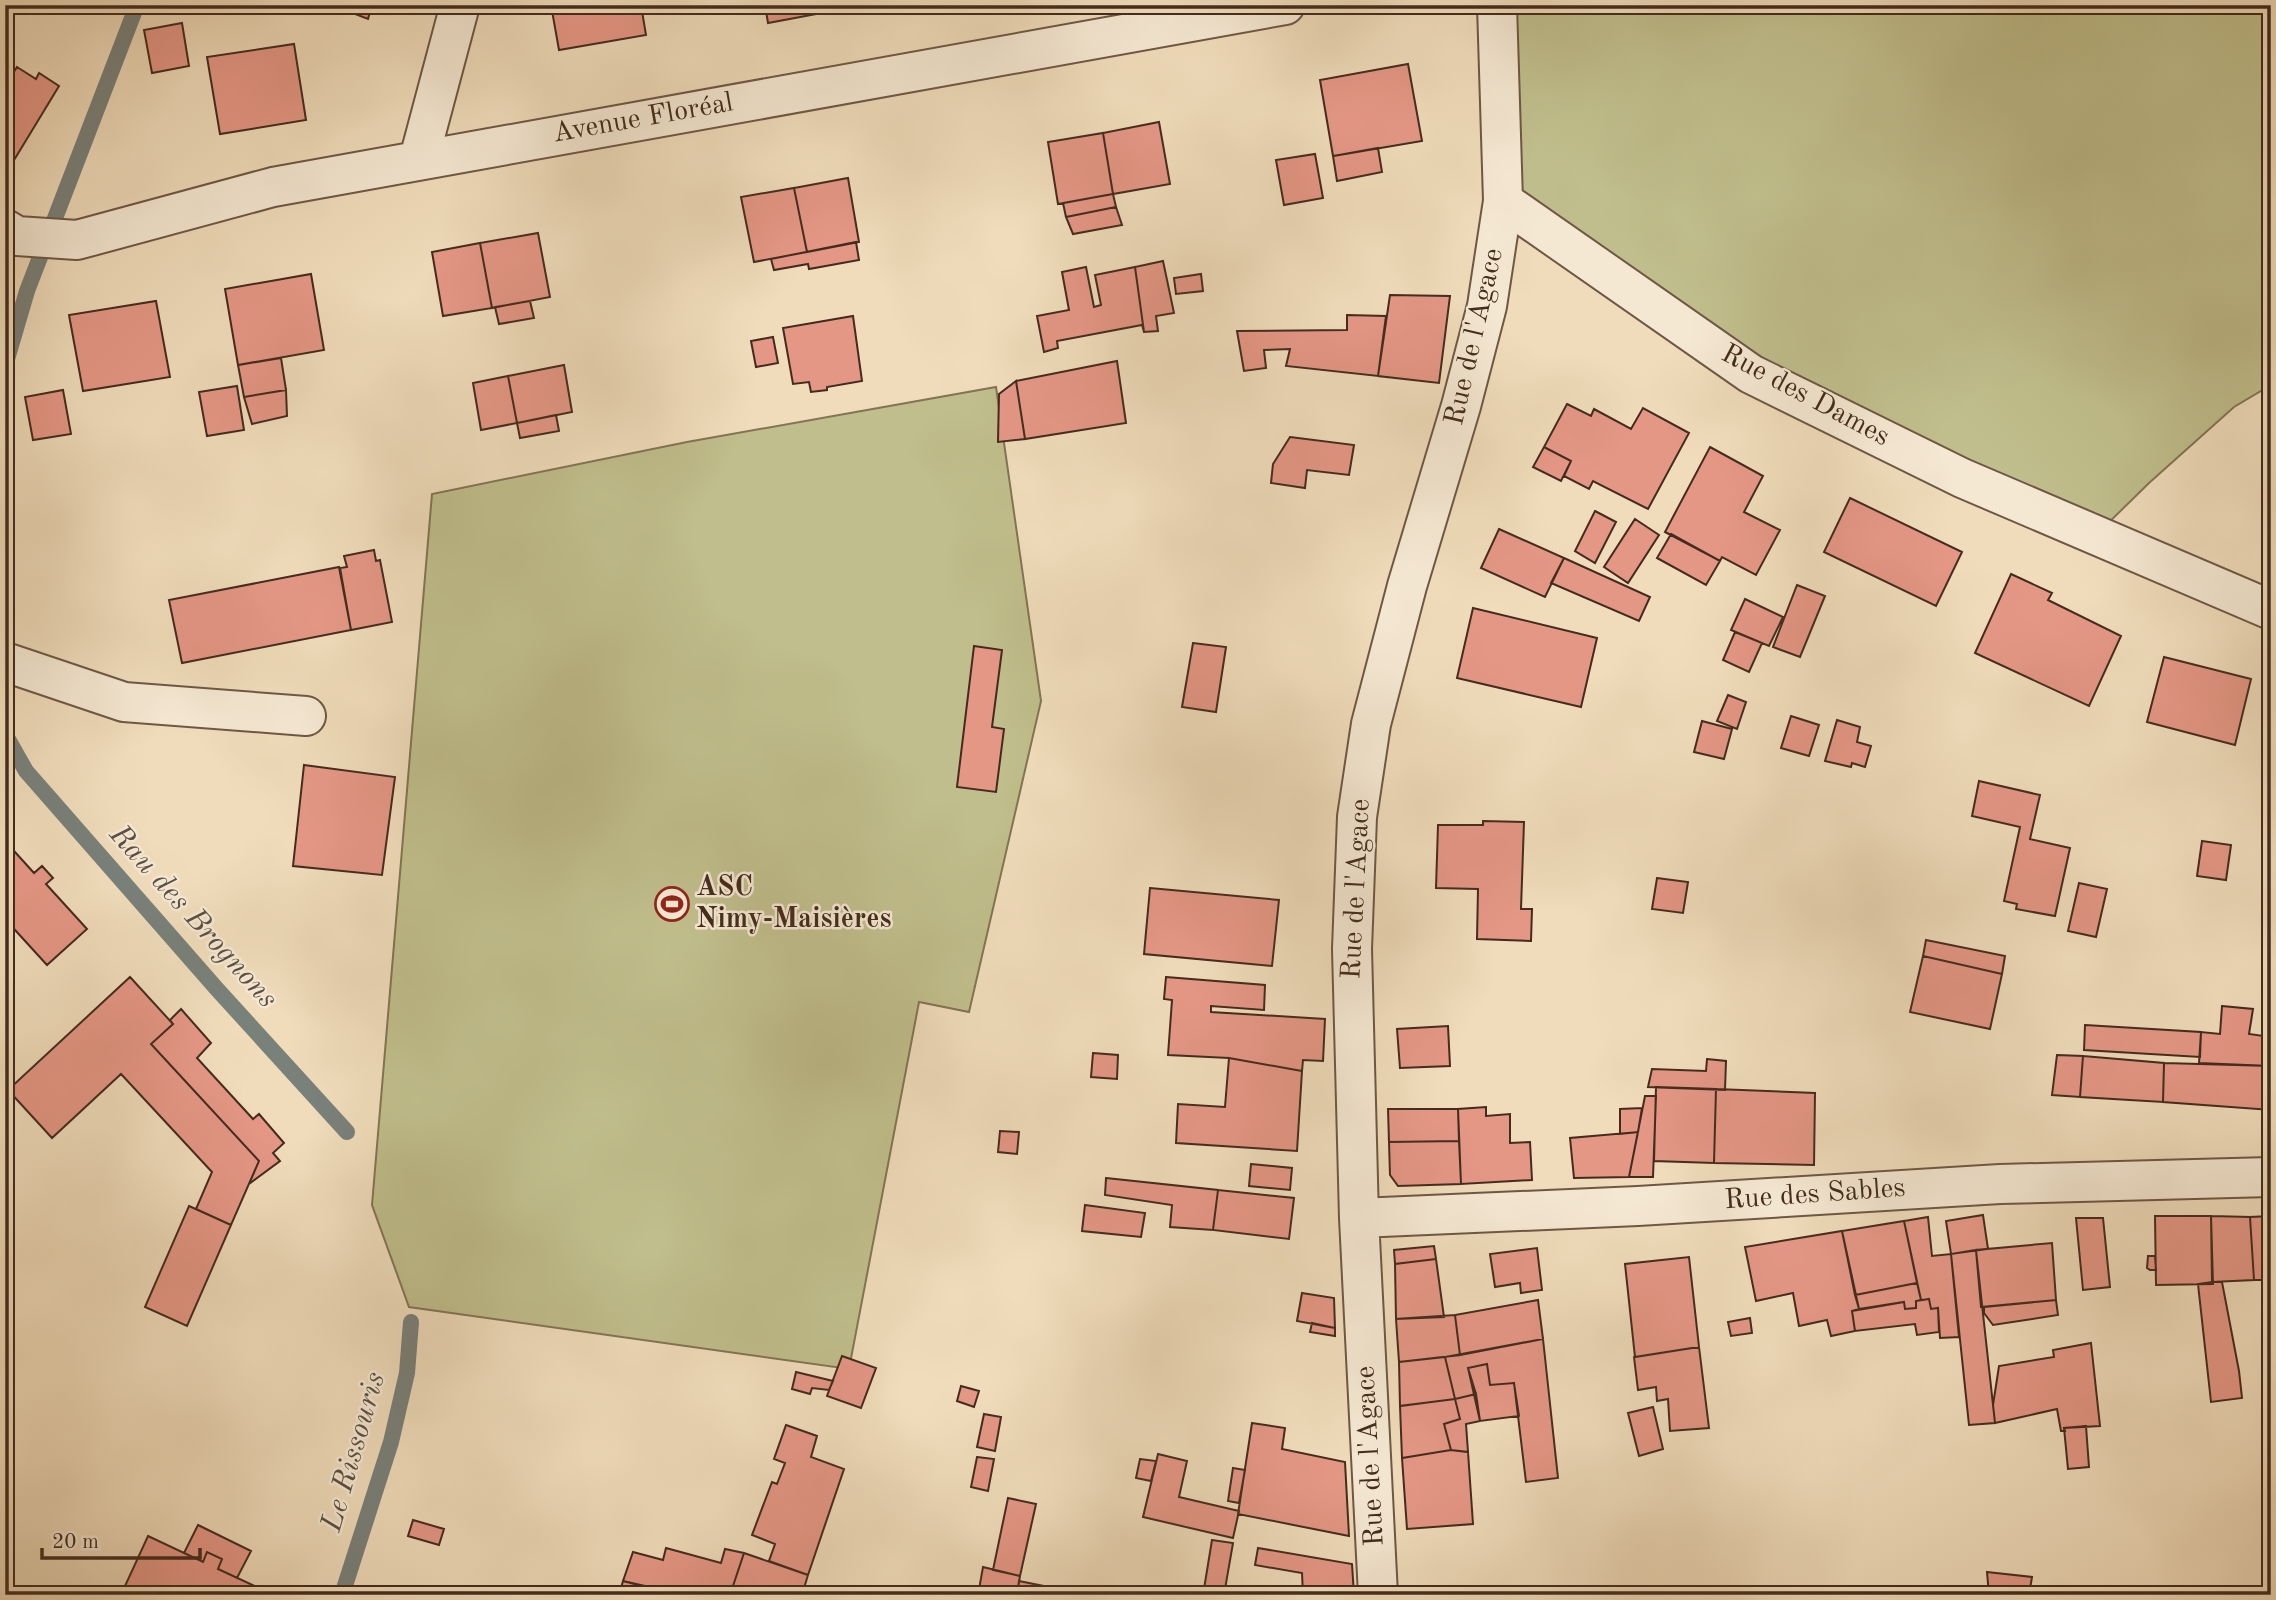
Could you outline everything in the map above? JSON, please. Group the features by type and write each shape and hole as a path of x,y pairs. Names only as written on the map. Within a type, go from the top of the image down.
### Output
{"street":[{"path":"419,159 460,5"},
{"name":"Avenue Floréal","path":"11,233 77,240 273,187 1285,5"},
{"path":"1497,5 1503,201"},
{"name":"Rue des Dames","path":"1503,201 1751,374 1962,478 2271,610"},
{"name":"Rue de l'Agace","path":"1378,1595 1359,1218 1352,949 1357,817 1371,724 1407,586 1461,406 1487,306 1503,201"},
{"path":"10,662 124,702 306,716"},
{"name":"Rue des Sables","path":"1359,1218 1637,1206 2000,1184 2271,1177"}],"shaded area":[{"path":"1497,5 2271,5 2271,385 2234,407 2149,483 2095,536 1751,374 1503,201"},
{"name":"ASC Nimy-Maisières","path":"996,387 1041,701 969,1012 919,1002 849,1369 409,1307 372,1205 432,494 687,442"}],"building":[{"path":"84,5 83,10 55,7"},
{"path":"358,5 372,5 368,19 355,14"},
{"path":"551,5 641,5 646,35 559,50"},
{"path":"765,5 854,5 854,7 768,23"},
{"path":"182,23 189,66 152,73 144,30"},
{"path":"294,44 306,120 220,134 207,57"},
{"path":"1408,64 1422,141 1333,156 1320,80"},
{"path":"17,67 36,79 39,73 59,86 5,175 5,127 12,116 5,112 5,86"},
{"path":"1159,122 1170,184 1113,194 1103,133"},
{"path":"1103,133 1113,194 1058,204 1048,142"},
{"path":"1378,148 1382,172 1337,181 1333,156"},
{"path":"1315,154 1323,198 1284,205 1276,160"},
{"path":"848,178 859,242 807,252 794,188"},
{"path":"794,188 807,252 754,262 741,197"},
{"path":"1113,194 1116,207 1066,217 1063,203"},
{"path":"1116,207 1122,225 1073,234 1066,217"},
{"path":"538,233 550,297 492,308 480,243"},
{"path":"856,242 859,260 809,269 808,264 774,270 771,259"},
{"path":"480,243 492,308 443,316 432,252"},
{"path":"1163,261 1174,313 1156,316 1158,331 1144,332 1135,267"},
{"path":"1086,267 1094,307 1101,305 1095,275 1135,267 1144,332 1142,325 1057,341 1058,348 1044,352 1037,316 1069,310 1062,272"},
{"path":"311,274 324,350 238,365 225,289"},
{"path":"1201,274 1203,291 1176,294 1174,278"},
{"path":"1390,295 1450,296 1439,383 1378,376"},
{"path":"156,301 170,377 83,391 69,315"},
{"path":"530,301 534,318 499,324 495,307"},
{"path":"1347,315 1386,316 1378,376 1286,366 1290,349 1264,350 1266,368 1244,371 1237,331 1347,330"},
{"path":"853,316 862,381 811,392 809,382 793,384 783,328"},
{"path":"773,337 778,363 756,367 751,341"},
{"path":"281,358 286,390 244,397 238,365"},
{"path":"1117,361 1126,423 1025,439 1016,381"},
{"path":"564,365 572,412 517,423 508,376"},
{"path":"508,376 517,423 481,430 473,383"},
{"path":"1016,381 1025,439 998,442 999,394"},
{"path":"237,386 244,430 207,436 199,392"},
{"path":"63,390 71,434 33,440 25,397"},
{"path":"286,390 287,416 252,424 244,397"},
{"path":"1567,404 1591,416 1594,409 1631,429 1643,408 1689,433 1648,509 1593,481 1589,489 1564,476 1571,461 1544,447"},
{"path":"556,415 559,431 520,438 517,423"},
{"path":"1290,437 1354,445 1349,475 1307,470 1305,488 1271,483 1273,464"},
{"path":"1544,447 1571,461 1561,481 1533,467"},
{"path":"1710,447 1763,476 1744,512 1780,530 1756,575 1722,557 1720,561 1665,532"},
{"path":"1850,498 1962,552 1936,606 1824,552"},
{"path":"1595,511 1616,522 1595,563 1575,551"},
{"path":"1635,519 1659,535 1628,583 1604,567"},
{"path":"1499,529 1564,558 1545,597 1481,568"},
{"path":"1671,534 1720,561 1706,585 1657,558"},
{"path":"374,550 376,561 380,560 392,622 351,630 340,568 347,567 344,556"},
{"path":"1564,558 1650,597 1639,621 1551,583"},
{"path":"339,567 351,630 182,663 169,600"},
{"path":"2011,574 2052,593 2048,600 2121,636 2089,706 1975,653"},
{"path":"1797,585 1825,596 1800,657 1773,647"},
{"path":"1745,599 1783,617 1769,646 1731,630"},
{"path":"1473,608 1597,638 1581,707 1457,678"},
{"path":"1735,632 1762,643 1749,672 1723,660"},
{"path":"1193,643 1226,647 1216,712 1182,707"},
{"path":"974,646 1002,650 992,727 1004,729 996,792 957,787"},
{"path":"2164,657 2251,679 2235,745 2147,722"},
{"path":"1728,695 1746,702 1737,729 1717,721"},
{"path":"1791,716 1819,725 1809,756 1781,748"},
{"path":"1837,720 1860,727 1857,742 1871,746 1865,767 1825,761"},
{"path":"1702,721 1732,729 1724,759 1694,752"},
{"path":"304,765 395,777 382,875 293,866"},
{"path":"1979,781 2040,795 2030,839 2070,848 2055,916 2016,909 2017,904 2004,901 2020,827 1972,816"},
{"path":"1483,821 1524,822 1521,909 1532,909 1531,941 1477,939 1478,889 1436,888 1438,825 1483,825"},
{"path":"5,841 34,873 42,866 53,878 46,884 87,929 47,965 5,919"},
{"path":"2202,841 2231,845 2226,880 2197,876"},
{"path":"1657,878 1688,882 1683,913 1652,909"},
{"path":"2079,883 2107,889 2096,937 2068,931"},
{"path":"1150,888 1279,900 1272,966 1144,954"},
{"path":"1926,940 2005,956 2002,974 1923,956"},
{"path":"1923,956 2002,974 1990,1029 1910,1012"},
{"path":"130,977 173,1024 151,1044 259,1161 231,1225 196,1209 212,1172 121,1074 52,1138 8,1090"},
{"path":"1166,977 1265,985 1264,1010 1211,1006 1211,1012 1325,1019 1323,1061 1303,1060 1302,1071 1229,1058 1168,1055 1172,1000 1164,999"},
{"path":"2222,1006 2253,1009 2249,1034 2271,1037 2271,1066 2199,1063 2201,1032 2220,1034"},
{"path":"181,1009 211,1043 197,1058 253,1119 259,1114 284,1143 273,1153 280,1161 249,1184 259,1161 151,1044 173,1024 170,1020"},
{"path":"2085,1025 2201,1032 2200,1057 2084,1050"},
{"path":"1448,1026 1450,1066 1400,1068 1397,1029"},
{"path":"1093,1053 1118,1055 1117,1079 1091,1077"},
{"path":"2057,1055 2083,1056 2080,1097 2052,1095"},
{"path":"2083,1056 2164,1063 2163,1102 2080,1097"},
{"path":"1229,1058 1302,1071 1297,1151 1176,1143 1178,1104 1225,1107"},
{"path":"1707,1059 1726,1061 1725,1090 1648,1087 1652,1069 1706,1071"},
{"path":"2164,1063 2271,1066 2271,1110 2163,1102"},
{"path":"1656,1087 1716,1089 1714,1163 1654,1161"},
{"path":"1716,1089 1815,1093 1814,1165 1714,1163"},
{"path":"1645,1096 1656,1096 1653,1177 1629,1177"},
{"path":"1486,1107 1486,1116 1510,1114 1510,1143 1530,1142 1532,1180 1461,1184 1458,1109"},
{"path":"1642,1108 1638,1132 1620,1134 1620,1109"},
{"path":"1388,1109 1458,1109 1459,1141 1389,1142"},
{"path":"1000,1131 1019,1132 1017,1154 998,1152"},
{"path":"1638,1132 1629,1177 1574,1178 1570,1138"},
{"path":"1459,1141 1461,1184 1398,1186 1390,1175 1389,1142"},
{"path":"1251,1164 1292,1168 1290,1190 1249,1186"},
{"path":"1106,1178 1218,1190 1213,1230 1170,1227 1172,1205 1105,1195"},
{"path":"1218,1190 1294,1198 1289,1239 1213,1230"},
{"path":"1085,1205 1145,1213 1141,1237 1082,1231"},
{"path":"189,1206 231,1225 187,1326 145,1307"},
{"path":"1983,1215 1988,1249 1951,1254 1946,1221"},
{"path":"2155,1216 2211,1216 2213,1284 2156,1285"},
{"path":"2211,1216 2250,1217 2254,1280 2212,1282"},
{"path":"2271,1216 2271,1280 2254,1280 2250,1217"},
{"path":"1928,1217 1932,1256 1951,1254 1959,1337 1940,1338 1938,1308 1931,1309 1929,1299 1921,1300 1904,1221"},
{"path":"2076,1218 2103,1218 2110,1287 2083,1290"},
{"path":"1904,1221 1917,1283 1855,1295 1842,1231"},
{"path":"1842,1231 1859,1309 1852,1311 1855,1331 1831,1336 1827,1320 1799,1326 1793,1293 1756,1301 1745,1247"},
{"path":"2052,1243 2056,1300 1981,1307 1976,1250"},
{"path":"1434,1246 1436,1259 1395,1264 1394,1250"},
{"path":"1537,1248 1542,1290 1521,1293 1520,1283 1495,1287 1490,1254"},
{"path":"1976,1250 1995,1423 1969,1425 1951,1254"},
{"path":"2148,1256 2155,1256 2156,1270 2147,1268"},
{"path":"1689,1257 1699,1347 1635,1357 1625,1264"},
{"path":"1436,1259 1444,1317 1396,1319 1395,1264"},
{"path":"2222,1282 2242,1398 2211,1402 2198,1284"},
{"path":"1917,1283 1921,1300 1916,1301 1916,1308 1905,1309 1904,1302 1859,1309 1855,1295"},
{"path":"1302,1293 1334,1298 1335,1328 1297,1321"},
{"path":"1929,1299 1931,1309 1938,1308 1939,1332 1917,1335 1915,1324 1855,1331 1852,1311 1904,1302 1905,1309 1916,1308 1916,1301"},
{"path":"1538,1300 1543,1339 1460,1355 1455,1315"},
{"path":"2056,1300 2058,1315 1993,1325 1984,1313 1984,1307"},
{"path":"1455,1315 1460,1355 1399,1362 1396,1319"},
{"path":"1750,1318 1752,1333 1731,1336 1728,1322"},
{"path":"1312,1323 1335,1328 1335,1336 1310,1332"},
{"path":"1543,1339 1558,1478 1526,1482 1514,1383 1490,1385 1487,1364 1468,1368 1476,1394 1455,1399 1445,1357"},
{"path":"2091,1343 2100,1426 2064,1428 2065,1431 2061,1431 2057,1409 1995,1423 1993,1405 1999,1366 2054,1357 2053,1350"},
{"path":"1699,1347 1709,1428 1670,1431 1668,1399 1657,1401 1656,1387 1638,1390 1634,1357"},
{"path":"842,1356 876,1368 861,1408 827,1396"},
{"path":"1445,1357 1455,1399 1400,1406 1399,1362"},
{"path":"1487,1364 1490,1385 1514,1383 1519,1416 1480,1421 1468,1368"},
{"path":"796,1372 833,1381 829,1390 812,1388 810,1394 792,1389"},
{"path":"961,1386 979,1391 974,1407 957,1401"},
{"path":"1476,1394 1480,1421 1466,1424 1468,1452 1451,1450 1444,1424 1460,1419 1455,1399"},
{"path":"1455,1399 1460,1419 1444,1424 1451,1450 1402,1458 1400,1406"},
{"path":"1653,1407 1663,1449 1639,1456 1628,1413"},
{"path":"984,1414 1001,1417 995,1451 977,1447"},
{"path":"1252,1423 1285,1428 1282,1449 1345,1462 1349,1536 1238,1514"},
{"path":"786,1425 817,1436 811,1457 844,1469 808,1575 769,1561 775,1544 752,1535 772,1482 777,1484 785,1463 774,1459"},
{"path":"2086,1426 2089,1467 2068,1469 2064,1428"},
{"path":"1451,1450 1468,1452 1473,1524 1407,1529 1402,1458"},
{"path":"1158,1454 1187,1461 1179,1497 1239,1511 1233,1538 1143,1517"},
{"path":"977,1457 994,1459 988,1491 971,1487"},
{"path":"1140,1459 1156,1461 1151,1481 1136,1478"},
{"path":"1233,1468 1245,1470 1239,1503 1228,1501"},
{"path":"1008,1498 1036,1504 1020,1576 993,1570"},
{"path":"413,1520 444,1529 439,1545 408,1536"},
{"path":"198,1525 251,1551 237,1578 218,1569 222,1559 207,1552 203,1562 184,1553"},
{"path":"148,1536 203,1562 207,1552 222,1559 218,1569 272,1594 145,1595 125,1586"},
{"path":"1212,1540 1233,1543 1224,1595 1203,1595"},
{"path":"666,1548 721,1563 725,1549 744,1553 730,1595 677,1595 623,1581 633,1552 663,1560"},
{"path":"1258,1548 1352,1564 1354,1595 1303,1595 1302,1573 1255,1565"},
{"path":"744,1553 808,1575 802,1595 730,1595"},
{"path":"983,1567 1020,1576 1017,1595 978,1595"},
{"path":"1987,1572 2032,1577 2030,1589 2054,1590 2054,1595 1989,1595"},
{"path":"623,1581 645,1586 677,1595 619,1595"},
{"path":"1019,1581 1049,1587 1093,1595 1017,1595"},
{"path":"1774,1587 1775,1595 1742,1595 1742,1590"}],"waterway":[{"name":"Rau des Brognons","path":"5,366 27,291 137,5"},
{"name":"Rau des Brognons","path":"5,734 26,771 216,988 347,1132"},
{"name":"Le Rissouris","path":"342,1595 391,1442 407,1373 411,1322"}],"place":[{"name":"ASC Nimy-Maisières","path":"672,904"}]}
